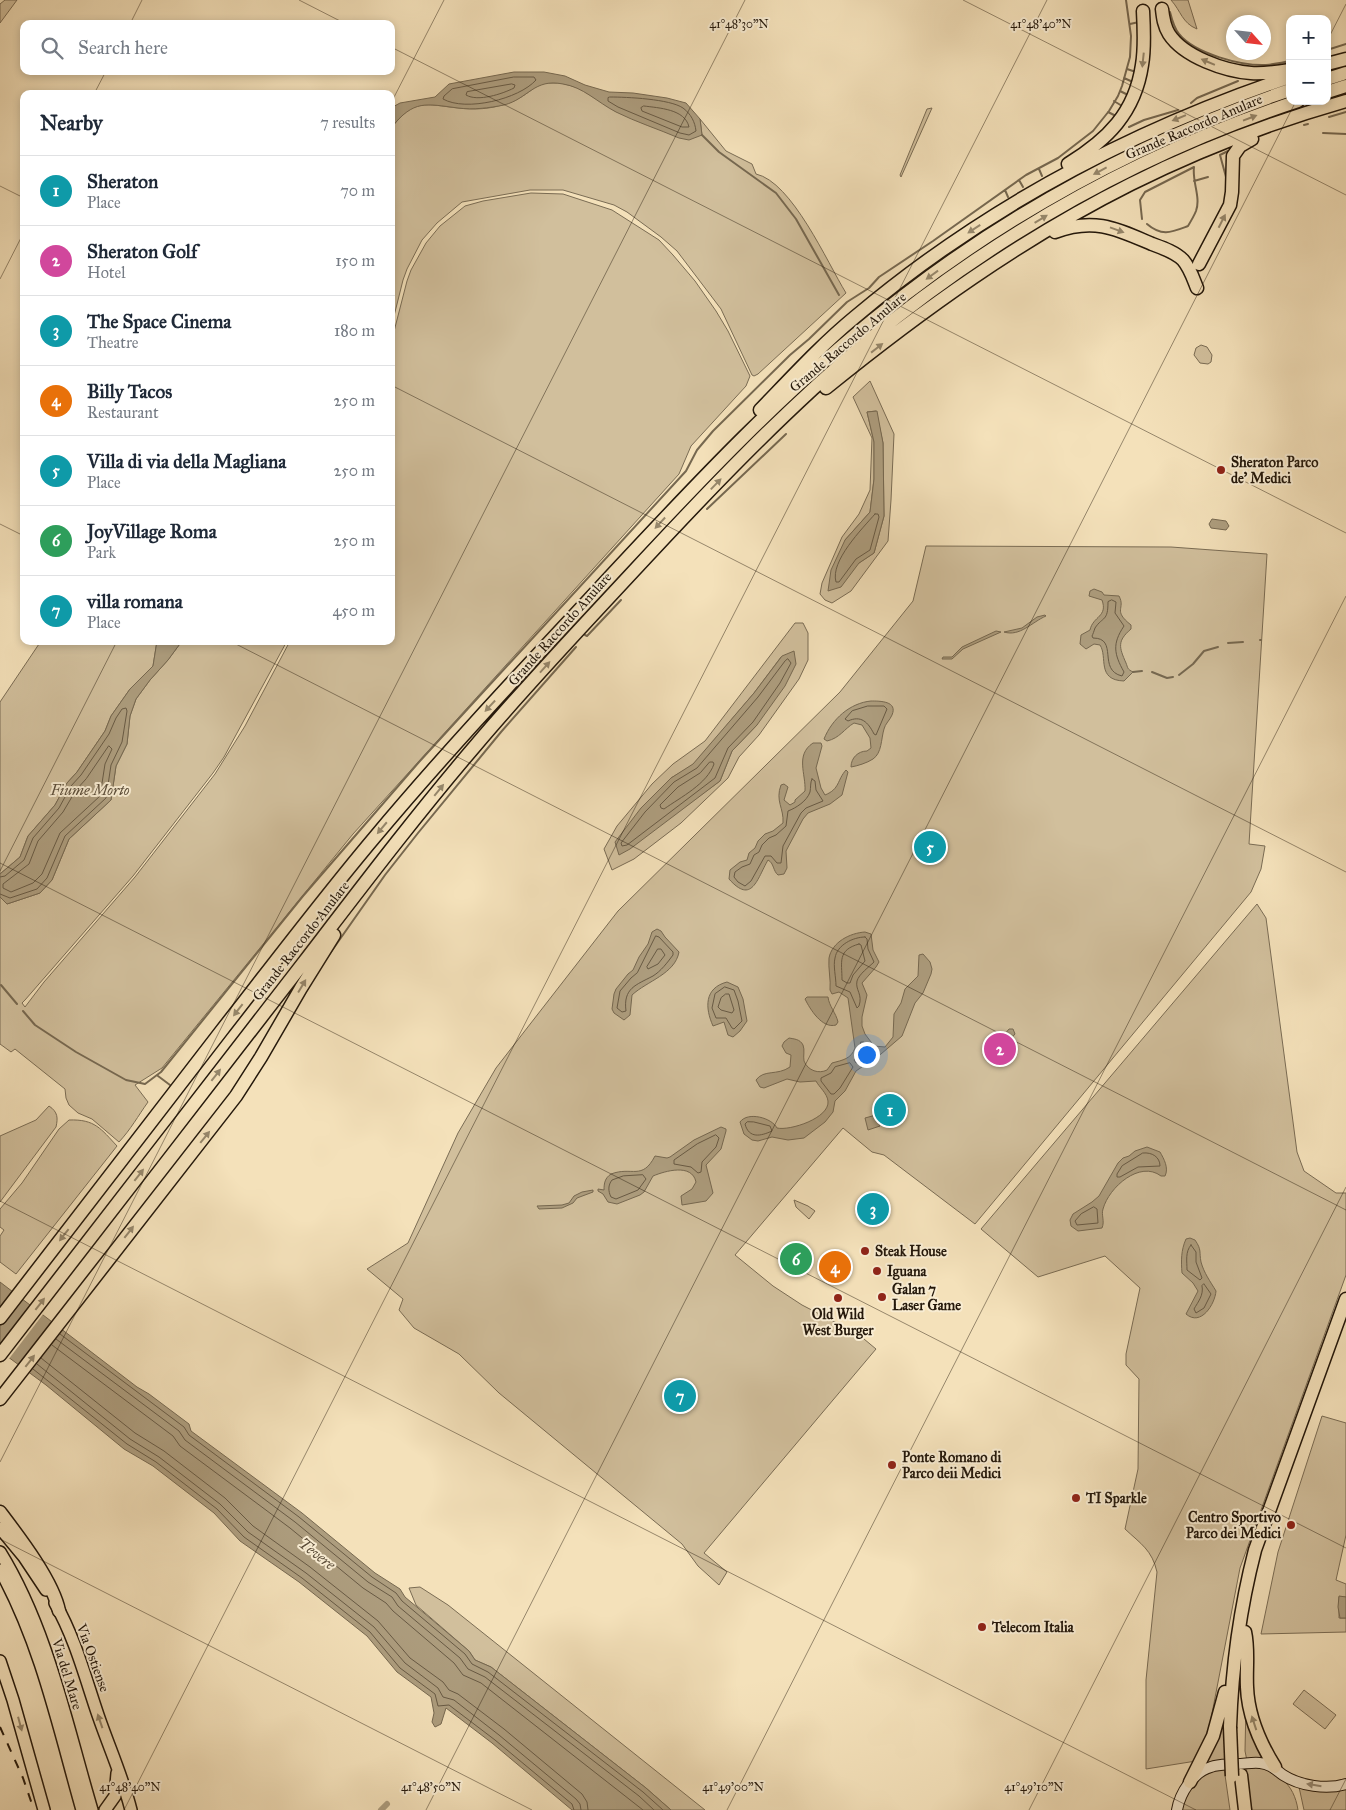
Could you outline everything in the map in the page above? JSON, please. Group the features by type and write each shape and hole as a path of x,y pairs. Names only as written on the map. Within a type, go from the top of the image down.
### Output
{"highway":[{"path":"1162,9 1163,22 1170,36 1186,50 1204,60 1224,68 1244,72 1270,73 1286,71"},
{"path":"1000,212 1034,184 1093,148 1117,124 1130,102 1141,72 1143,11"},
{"path":"1331,63 1346,59"},
{"path":"1331,78 1346,73"},
{"name":"Grande Raccordo Anulare","path":"694,488 716,459 757,413 846,324 904,278 973,229 1086,163 1165,124 1235,95 1286,78"},
{"path":"1331,91 1346,86"},
{"name":"Grande Raccordo Anulare","path":"0,1318 333,888 405,801 507,687 750,431 832,355 905,294 980,242 1058,194 1126,158 1192,127 1286,92"},
{"name":"Grande Raccordo Anulare","path":"768,431 811,401 924,312 1006,256 1062,222 1131,184 1247,134 1320,108 1346,101"},
{"name":"Grande Raccordo Anulare","path":"0,1355 365,883 448,779 522,692 675,527 768,431 834,370 891,322 964,268 1009,238 1071,201 1150,161 1213,133 1287,105"},
{"path":"1199,264 1230,205 1232,159 1237,149 1248,141 1320,108"},
{"path":"1006,256 1062,229 1084,225 1105,226 1119,230 1177,255 1186,263 1197,288"},
{"path":"0,1400 220,1117 250,1074 300,988 365,883"},
{"path":"1237,1810 1234,1656 1240,1613 1255,1550 1346,1299"},
{"path":"1234,1727 1245,1632 1256,1579 1272,1524 1346,1322"},
{"path":"0,1512 36,1564 60,1611"},
{"path":"1245,1632 1248,1643 1247,1688 1250,1709 1262,1743 1279,1771"},
{"path":"1190,1782 1206,1753 1219,1720 1229,1666 1234,1656"},
{"path":"1236,1776 1245,1810"}],"main road":[{"name":"Via Ostiense","path":"0,1528 28,1563 60,1611 77,1652 126,1788"},
{"name":"Via del Mare","path":"0,1552 23,1594 40,1635 92,1810"},
{"name":"Via del Mare","path":"0,1570 18,1605 34,1644 82,1810"},
{"path":"0,1661 44,1810"},
{"path":"105,1810 112,1803 116,1793 117,1767"},
{"path":"126,1788 131,1810"},
{"path":"40,1796 48,1810"}],"street":[{"path":"1177,1810 1179,1800 1190,1782 1203,1770 1220,1765 1260,1763 1300,1782 1330,1787 1346,1784"},
{"name":"Via Ostiense","path":"126,1788 135,1810"}],"shaded area":[{"path":"5,0 17,0 0,23 0,4"},
{"path":"1171,0 1188,0 1197,29 1185,20"},
{"path":"541,83 561,83 579,88 615,111 702,135 700,119 726,151 752,164 756,174 769,180 783,192 819,244 846,293 754,376 721,309 677,251 661,237 627,212 614,205 563,190 530,190 462,202 437,223 422,240 407,269 395,312 395,124 414,107 430,105 482,109 510,103"},
{"path":"932,108 901,177 900,175 927,109"},
{"path":"531,193 563,194 612,210 659,240 695,281 716,311 750,376 746,386 691,446 679,474 353,834 162,1068 135,1085 148,1102 119,1142 92,1119 78,1113 69,1105 65,1089 15,1049 11,1052 0,1044 0,897 7,904 40,893 52,880 69,839 111,800 116,766 127,744 130,716 136,699 179,645 285,645 224,757 213,773 133,876 22,1003 25,1007 44,982 135,877 215,774 245,726 288,645 395,645 395,328 411,270 426,243 440,226 465,206"},
{"path":"1201,345 1207,347 1212,355 1211,362 1208,364 1200,363 1194,355 1196,348"},
{"path":"870,381 894,434 888,541 851,591 832,603 825,600 820,594 822,583 842,537 859,514 870,490 872,438 853,397","holes":["876,411 883,443 884,516 874,553 859,563 845,540 870,512 874,479 874,442 867,412"]},
{"path":"926,546 1171,547 1267,554 1249,844 1265,846 1261,869 1251,892 975,1224 884,1155 872,1152 843,1128 735,1255 773,1286 802,1305 858,1334 876,1349 704,1553 727,1572 719,1585 698,1566 682,1544 499,1393 459,1354 414,1328 399,1310 403,1299 367,1269 408,1243 458,1133 496,1068 618,911 840,692 913,601"},
{"path":"795,623 803,623 808,633 808,660 799,679 759,735 739,757 728,778 681,823 634,859 612,870 604,849 617,826 652,784 673,764 705,741","holes":["781,657 757,725 732,751 720,781 662,823 671,778 693,765 754,693"]},
{"path":"38,645 156,645 153,666 130,689 111,716 105,731 77,772 67,783 55,805 28,836 20,857 0,874 0,702"},
{"path":"1257,904 1266,918 1297,1152 1304,1171 1336,1193 1346,1193 1346,1275 1240,1568 1209,1729 1196,1761 1146,1769 1146,1680 1157,1572 1149,1553 1125,1529 1138,1469 1139,1379 1126,1365 1126,1354 1140,1288 1105,1256 1038,1277 981,1229"},
{"path":"49,1106 57,1115 56,1127 0,1202 0,1136 36,1120"},
{"path":"69,1120 85,1121 97,1126 117,1146 16,1274 0,1262 0,1236 4,1230 0,1227 0,1209 22,1183 59,1129"},
{"path":"794,1200 815,1211 809,1219 796,1207"},
{"path":"1322,1416 1346,1423 1346,1535 1336,1580 1346,1584 1346,1597 1339,1597 1339,1618 1346,1618 1346,1632 1261,1634 1278,1552"},
{"path":"420,1587 448,1605 705,1810 671,1810 646,1788 491,1667 475,1660 469,1651 416,1605 409,1588"},
{"path":"1304,1690 1336,1715 1325,1729 1293,1704"},
{"path":"1246,1703 1266,1760 1247,1761 1245,1751"},
{"path":"1224,1720 1225,1763 1203,1767"},
{"path":"1252,1766 1269,1771 1283,1780 1293,1792 1298,1810 1252,1810 1246,1775 1247,1767"},
{"path":"1224,1768 1230,1810 1180,1810 1187,1792 1207,1772"},
{"path":"1299,1787 1346,1788 1346,1810 1304,1810"}],"water":[{"path":"514,72 544,72 565,76 585,85 609,92 633,93 686,103 700,119 702,135 689,140 679,138 616,112 577,88 553,83 538,86 504,105 469,109 437,105 421,106 407,112 395,124 395,106 400,103 435,97 449,84"},
{"path":"877,411 883,443 884,516 874,553 859,563 841,587 828,591 831,570 845,540 870,512 874,479 874,442 867,412"},
{"path":"1212,519 1226,521 1229,526 1226,530 1211,528 1209,524"},
{"path":"1094,589 1102,592 1104,595 1119,596 1122,616 1131,625 1131,629 1121,641 1122,653 1128,667 1133,672 1124,681 1115,680 1106,672 1100,645 1094,644 1086,649 1080,644 1081,635 1090,630 1103,610 1102,600 1089,596 1090,591"},
{"path":"1045,615 1021,631 1004,632 1022,628 1037,617"},
{"path":"996,631 1001,632 963,649 952,659 942,659 943,657 952,657 962,647"},
{"name":"Fiume Morto","path":"156,645 179,645 136,699 130,716 127,744 116,766 111,800 69,839 52,880 40,893 7,904 0,897 0,874 20,857 28,836 55,805 67,783 77,772 105,731 111,716 130,689 153,666"},
{"path":"794,651 796,664 785,686 757,725 732,751 720,781 630,849 619,855 615,842 641,808 671,778 693,764 754,693 782,656"},
{"path":"871,701 890,704 893,707 892,715 885,727 880,750 876,756 868,762 851,767 852,761 856,756 871,748 870,738 862,725 854,723 835,738 827,741 824,739 832,725 843,713 863,702"},
{"path":"813,743 821,743 822,746 816,768 821,788 825,795 836,787 846,770 848,772 842,795 830,804 808,813 803,819 786,851 787,868 784,874 778,875 768,860 753,886 743,890 729,879 730,870 740,862 747,860 749,853 755,848 758,841 765,834 773,831 783,823 779,800 781,785 784,784 788,787 784,800 790,805 805,791 804,753"},
{"path":"657,929 661,931 679,952 676,960 666,972 632,995 630,1015 624,1020 614,1013 612,1009 614,994 616,989 633,970 648,944 652,932"},
{"path":"865,932 871,934 873,950 879,962 862,983 867,995 862,1026 865,1034 874,1046 885,1047 893,1037 894,1014 901,1003 905,989 918,976 919,955 923,954 930,962 931,974 923,993 915,1003 902,1036 881,1054 856,1071 845,1091 835,1101 833,1112 825,1122 804,1138 788,1140 772,1137 758,1141 752,1140 744,1134 740,1122 748,1117 760,1117 770,1121 777,1128 791,1127 816,1118 827,1107 828,1101 825,1093 816,1081 800,1082 787,1079 764,1088 760,1087 756,1080 767,1073 785,1070 790,1067 791,1055 786,1053 782,1046 789,1038 802,1043 804,1061 814,1071 821,1072 827,1070 832,1063 851,1055 855,1048 848,998 839,992 832,994 830,990 829,958 834,947 842,939 853,934"},
{"path":"727,982 738,987 743,999 747,1021 733,1037 728,1035 724,1022 713,1026 708,1006 710,994 719,985"},
{"path":"807,997 828,997 838,1022 836,1025 826,1024 821,1021 810,1008 805,999"},
{"path":"1009,1029 1013,1029 1015,1034 1005,1045 1000,1044 1000,1040"},
{"path":"876,1115 880,1126 868,1130 865,1118"},
{"path":"721,1127 726,1129 726,1131 721,1149 706,1165 713,1193 706,1201 682,1205 681,1196 692,1189 696,1182 689,1172 684,1170 664,1172 653,1176 644,1192 617,1204 608,1202 603,1194 598,1191 598,1189 604,1190 605,1181 611,1174 625,1171 641,1171 650,1164 655,1156 670,1157 694,1140"},
{"path":"1147,1147 1160,1152 1166,1167 1165,1176 1144,1171 1126,1178 1106,1201 1102,1214 1102,1228 1078,1231 1071,1226 1070,1220 1073,1214 1099,1196 1118,1163 1135,1151"},
{"path":"593,1190 593,1192 577,1198 573,1203 562,1208 539,1209 537,1206 569,1203 574,1196"},
{"path":"1186,1239 1195,1240 1199,1246 1202,1266 1216,1291 1210,1307 1202,1316 1197,1318 1186,1314 1198,1291 1193,1283 1182,1273 1183,1247"},
{"name":"Tevere","path":"0,1282 137,1387 189,1424 191,1431 302,1513 375,1573 400,1589 405,1597 469,1651 475,1660 491,1667 646,1788 671,1810 572,1810 492,1743 446,1708 441,1724 435,1727 432,1722 434,1713 431,1697 397,1672 367,1636 299,1582 240,1541 214,1513 153,1466 124,1449 46,1385 0,1351"},
{"path":"1339,1596 1346,1597 1346,1618 1340,1618"}],"pier":[{"path":"32,1304 44,1313 8,1360 0,1354"}],"waterway":[{"path":"23,1011 35,1025 76,1052 126,1080 145,1084 161,1072 303,896 419,762 686,471 697,450 713,431 847,302 869,288 879,277 1026,175 1058,158 1093,131 1118,96 1130,57 1131,36 1126,0"},
{"path":"1170,12 1174,27 1179,34 1186,41 1207,53 1232,61 1256,65 1286,62"},
{"path":"1130,24 1139,22"},
{"path":"1331,49 1346,44"},
{"path":"1127,69 1136,72"},
{"path":"1124,78 1133,82"},
{"path":"1191,103 1197,98 1238,81"},
{"path":"1120,91 1128,95"},
{"path":"1114,101 1122,106"},
{"path":"1129,127 1144,120 1178,110"},
{"path":"1108,112 1116,116"},
{"path":"1329,117 1346,112"},
{"path":"1304,125 1308,124"},
{"path":"1323,133 1346,134"},
{"path":"702,135 719,152 776,193 796,219 839,295"},
{"path":"1226,177 1220,155 1228,151"},
{"path":"1142,219 1140,200 1145,192 1194,167 1197,206 1188,226 1162,232 1147,224"},
{"path":"1039,169 1042,176"},
{"path":"1194,181 1208,177"},
{"path":"1019,180 1023,187"},
{"path":"1005,190 1008,197"},
{"path":"707,509 786,434"},
{"path":"585,635 587,636 621,600"},
{"path":"1228,643 1243,642"},
{"path":"326,959 385,875 418,833 501,732 576,647"},
{"path":"1179,675 1193,664 1204,651 1218,647"},
{"path":"1133,672 1142,671"},
{"path":"1152,672 1167,678 1173,677"},
{"path":"1,985 17,1004"},
{"path":"158,1076 170,1085"},
{"path":"381,1810 387,1804"}],"railway":[{"path":"0,1727 23,1778 34,1810"}],"place":[{"name":"Sheraton Parco de' Medici","path":"1221,470"},
{"name":"Villa di via della Magliana","path":"930,847"},
{"name":"Sheraton Golf","path":"1000,1049"},
{"name":"Sheraton","path":"890,1110"},
{"name":"The Space Cinema","path":"873,1209"},
{"name":"Steak House","path":"865,1251"},
{"name":"JoyVillage Roma","path":"796,1259"},
{"name":"Billy Tacos","path":"835,1267"},
{"name":"Iguana","path":"877,1271"},
{"name":"Galan 7 Laser Game","path":"882,1297"},
{"name":"Old Wild West Burger","path":"838,1298"},
{"name":"villa romana","path":"680,1396"},
{"name":"Ponte Romano di Parco deii Medici","path":"892,1465"},
{"name":"TI Sparkle","path":"1076,1498"},
{"name":"Centro Sportivo Parco dei Medici","path":"1291,1525"},
{"name":"Telecom Italia","path":"982,1627"}]}
